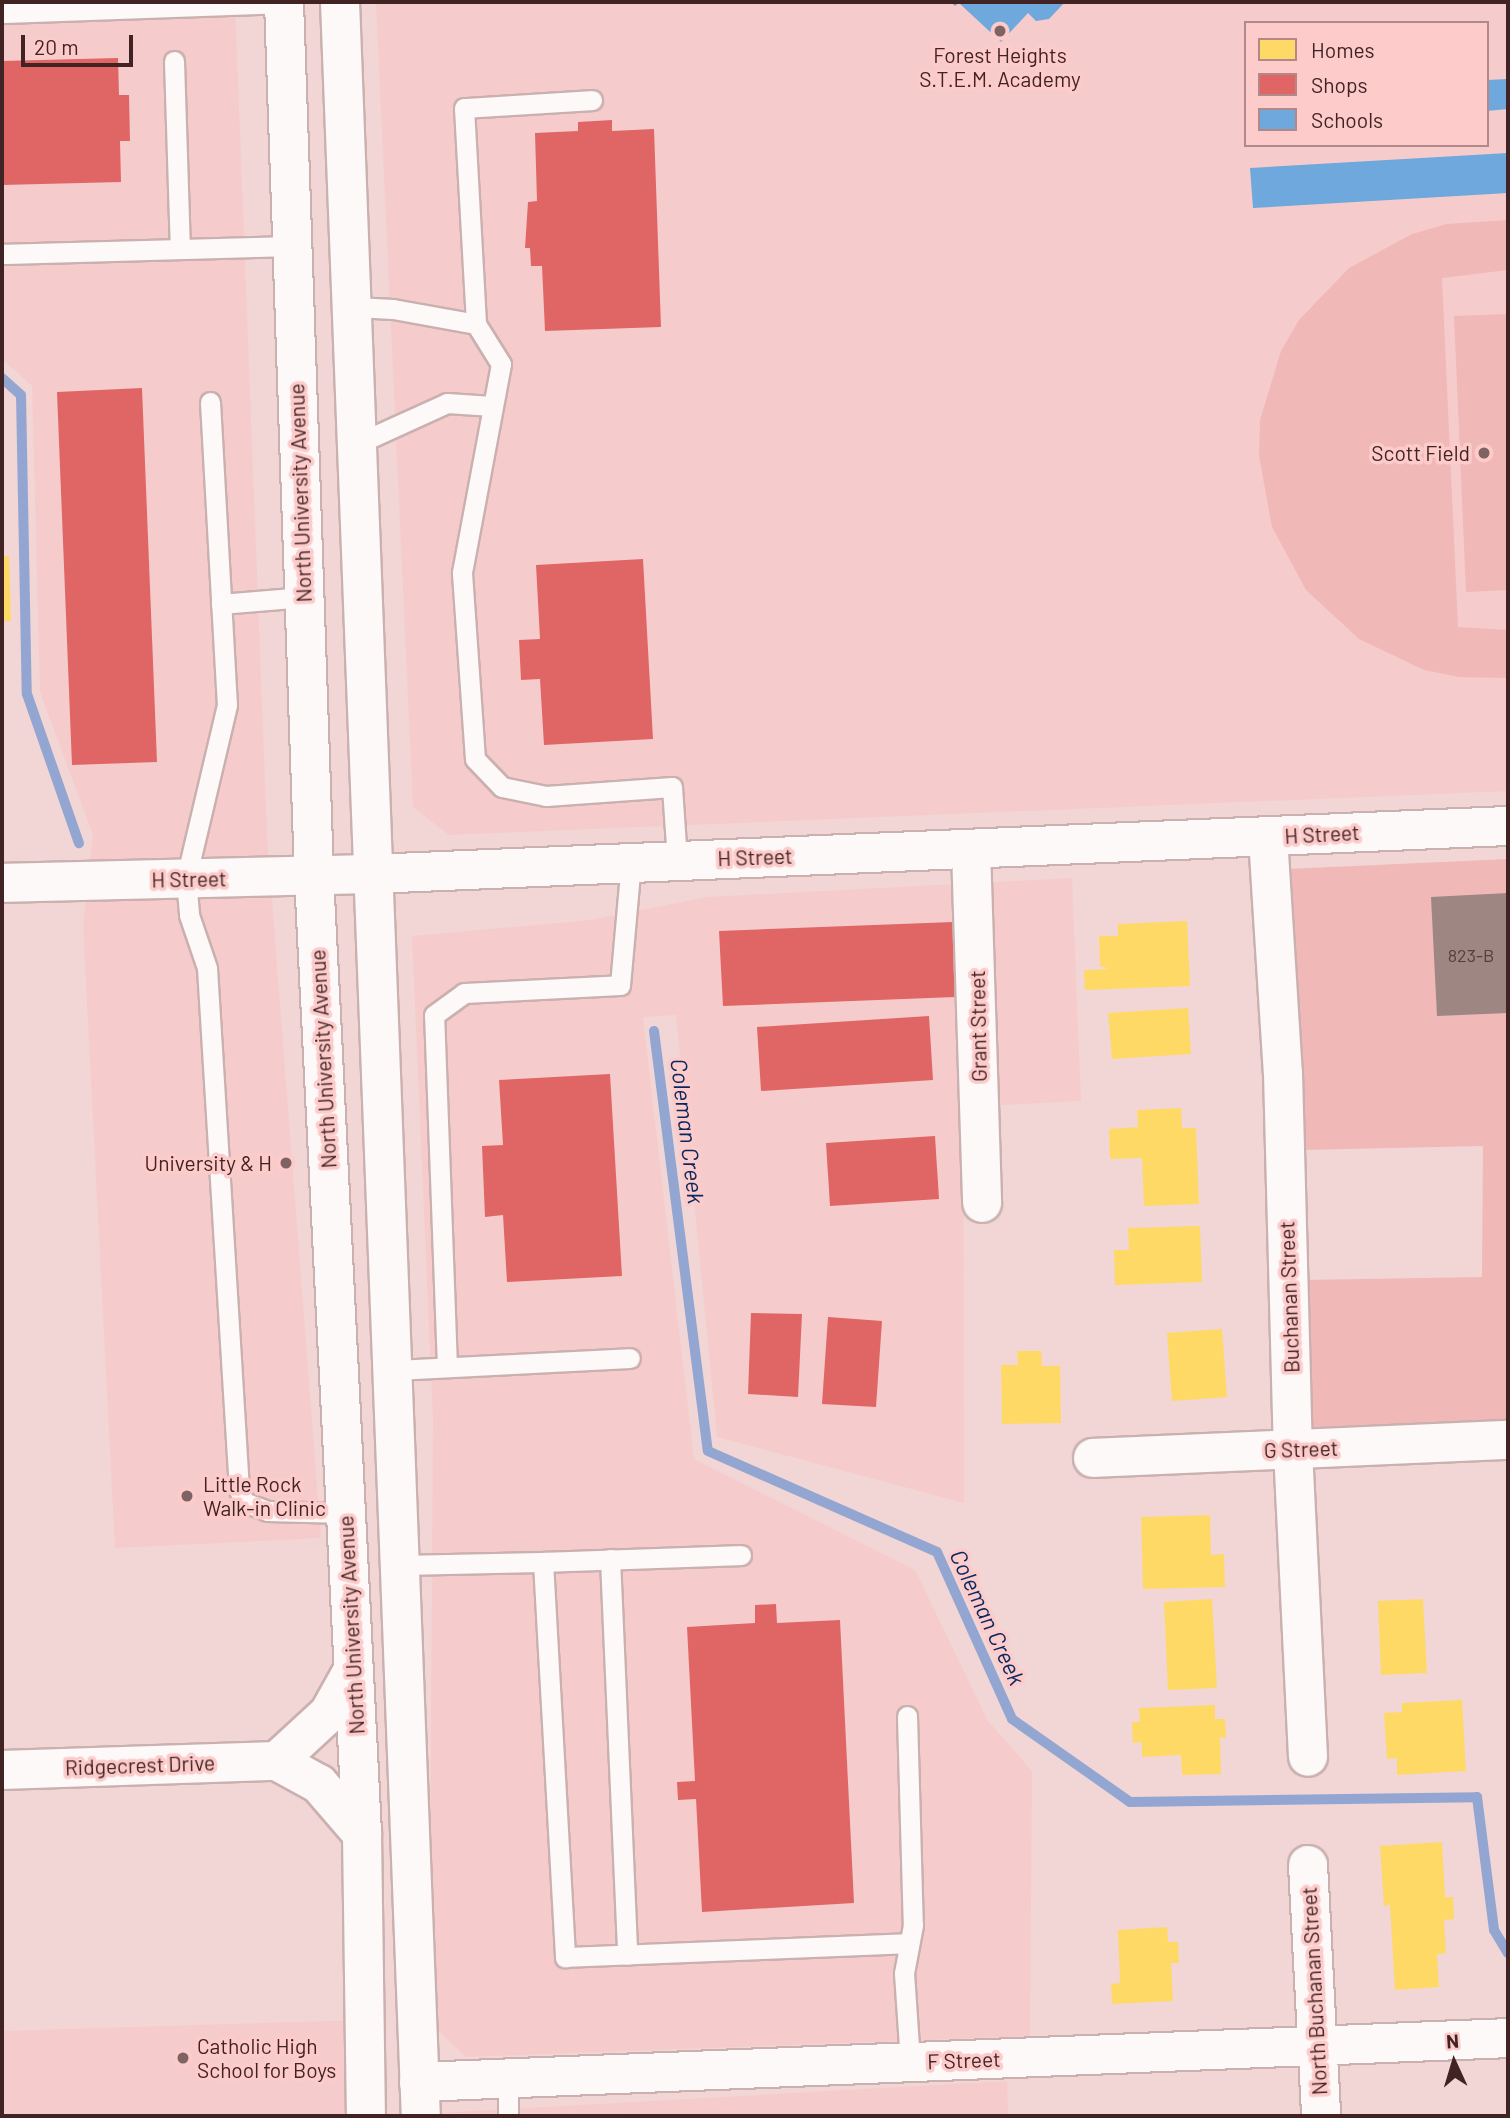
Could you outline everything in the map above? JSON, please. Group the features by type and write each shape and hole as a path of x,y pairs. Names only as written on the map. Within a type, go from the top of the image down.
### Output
{"street":[{"name":"North University Avenue","path":"284,2 314,876 362,1835 366,2116"},
{"path":"340,2 355,307 372,874 395,1370 399,1565 420,2099"},
{"name":"H Street","path":"2,883 372,874 1508,826"},
{"name":"Buchanan Street","path":"1268,837 1283,1073 1293,1450 1308,1757"},
{"name":"Grant Street","path":"971,849 982,1203"},
{"name":"G Street","path":"1093,1458 1508,1440"},
{"path":"354,1668 329,1713 277,1761 319,1784 362,1835"},
{"name":"Ridgecrest Drive","path":"2,1770 277,1761"},
{"name":"North Buchanan Street","path":"1308,1865 1321,2116"},
{"name":"F Street","path":"420,2099 508,2079 1508,2038"}],"lane":[{"path":"2,13 65,6 284,2"},
{"path":"174,61 180,249"},
{"path":"593,100 464,108 476,324 501,365 462,573 475,759 502,787 546,796 672,788 677,860"},
{"path":"2,254 291,246"},
{"path":"355,307 393,309 476,324"},
{"path":"210,402 227,705 186,879 189,915 207,968 239,1490 244,1502 267,1511 346,1513"},
{"path":"359,443 447,403 492,407"},
{"path":"221,604 304,597"},
{"path":"447,1367 434,1015 464,993 620,985 631,862"},
{"path":"395,1370 630,1357"},
{"path":"399,1565 741,1555"},
{"path":"610,1559 627,1955"},
{"path":"543,1562 565,1957 909,1943"},
{"path":"907,1716 912,1925 904,1973 910,2062"},
{"path":"508,2079 508,2116"}],"shaded area":[{"path":"2,2 235,2 267,835 321,1538 115,1548 83,925 93,835 40,692 32,386 2,359"},
{"path":"376,2 1508,2 1508,791 449,835 413,807"},
{"path":"1508,220 1508,270 1442,278 1458,627 1508,630 1508,678 1459,677 1424,670 1359,639 1306,590 1272,527 1259,456 1260,420 1281,351 1299,320 1349,268 1412,234 1447,224"},
{"name":"Scott Field","path":"1508,314 1508,590 1466,592 1454,316"},
{"path":"1508,859 1508,1424 1307,1434 1304,1280 1482,1277 1483,1146 1300,1150 1287,869"},
{"path":"1072,878 1081,1101 963,1107 964,1503 717,1437 676,1015 643,1017 694,1459 915,1570 988,1721 1032,1771 1030,2036 466,2057 429,2022 433,1421 412,936 591,920 707,897"},
{"name":"Catholic High School for Boys","path":"364,2020 366,2116 2,2116 2,2031"},
{"path":"1007,2081 1008,2116 438,2113"}],"building: Homes":[{"path":"2,556 9,556 11,621 2,621"},
{"path":"1187,921 1190,986 1085,990 1084,970 1109,969 1100,966 1099,936 1118,936 1118,924"},
{"path":"1188,1008 1191,1054 1112,1059 1108,1013"},
{"path":"1181,1108 1182,1128 1196,1128 1199,1204 1144,1206 1142,1158 1110,1159 1109,1129 1138,1127 1137,1110"},
{"path":"1200,1226 1202,1282 1115,1285 1114,1250 1129,1250 1128,1228"},
{"path":"1222,1329 1227,1397 1172,1401 1167,1333"},
{"path":"1017,1351 1041,1351 1042,1366 1060,1366 1061,1423 1002,1424 1001,1365 1018,1365"},
{"path":"1210,1515 1211,1555 1224,1554 1225,1587 1143,1589 1141,1517"},
{"path":"1212,1599 1217,1688 1168,1690 1164,1602"},
{"path":"1423,1599 1427,1673 1381,1675 1378,1601"},
{"path":"1462,1700 1466,1771 1397,1775 1397,1758 1387,1759 1384,1713 1402,1712 1402,1703"},
{"path":"1215,1705 1215,1719 1225,1719 1226,1738 1220,1737 1221,1774 1182,1775 1181,1755 1142,1757 1142,1742 1133,1743 1132,1722 1140,1722 1139,1708"},
{"path":"1442,1842 1445,1897 1453,1897 1454,1919 1444,1920 1446,1953 1437,1954 1439,1987 1395,1990 1390,1905 1384,1906 1380,1846"},
{"path":"1167,1927 1168,1942 1178,1942 1179,1963 1171,1963 1173,2001 1112,2004 1111,1984 1120,1983 1118,1930"}],"building: Shops":[{"path":"118,58 119,95 129,95 130,141 120,141 121,182 2,185 2,61"},
{"path":"612,120 612,131 654,129 661,327 545,331 542,266 531,266 530,248 525,248 528,202 537,201 535,133 578,131 578,122"},
{"path":"142,388 157,762 72,765 57,392"},
{"path":"643,559 653,739 544,745 540,679 521,680 519,640 540,639 536,565"},
{"path":"953,922 955,997 723,1006 719,931"},
{"path":"929,1016 933,1080 761,1091 757,1027"},
{"path":"610,1074 622,1276 507,1282 503,1215 485,1217 482,1146 503,1145 499,1080"},
{"path":"935,1136 939,1199 830,1206 826,1143"},
{"path":"751,1313 802,1314 798,1397 748,1394"},
{"path":"828,1317 882,1321 876,1407 822,1404"},
{"path":"776,1604 777,1623 840,1620 854,1903 702,1912 696,1799 678,1800 677,1782 695,1781 687,1627 755,1623 755,1605"}],"building: Schools":[{"name":"Forest Heights S.T.E.M. Academy","path":"950,2 1065,2 1049,19 1036,21 1028,13 1001,42 959,3 955,6"},
{"path":"1508,79 1508,109 1489,111 1489,80"},
{"path":"1508,153 1508,193 1253,208 1250,168"}],"building: Other":[{"path":"1508,893 1508,1013 1437,1016 1431,897"}],"waterway":[{"name":"Coleman Creek","path":"2,378 21,395 27,694 79,843"},
{"name":"Coleman Creek","path":"654,1031 708,1451 937,1552 1012,1719 1130,1802 1477,1797 1494,1930 1508,1953"}],"place":[{"name":"Forest Heights S.T.E.M. Academy","path":"1000,31"},
{"name":"Scott Field","path":"1484,453"},
{"name":"University & H","path":"286,1163"},
{"name":"Little Rock Walk-in Clinic","path":"187,1496"},
{"name":"Catholic High School for Boys","path":"183,2058"}]}
